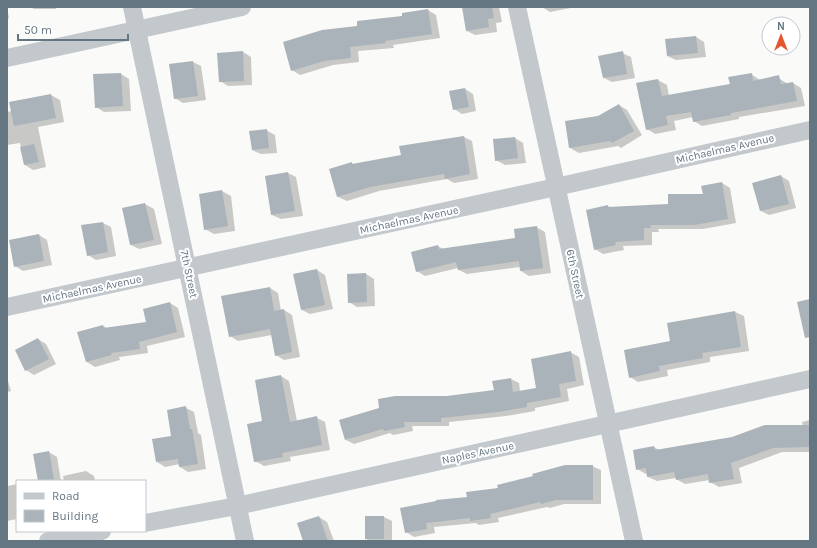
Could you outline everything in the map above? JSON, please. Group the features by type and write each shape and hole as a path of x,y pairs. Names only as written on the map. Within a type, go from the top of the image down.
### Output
{"street":[{"name":"7th Street","path":"132,7 245,541"},
{"path":"7,58 242,7"},
{"name":"6th Street","path":"517,7 634,541"},
{"name":"Michaelmas Avenue","path":"7,307 810,130"},
{"name":"Naples Avenue","path":"146,523 238,506 810,379"},
{"path":"48,541 97,532"}],"building":[{"path":"462,7 492,7 494,18 488,19 489,27 466,31"},
{"path":"428,9 432,34 385,41 386,43 350,47 351,58 324,61 291,71 283,42 322,30 357,26 357,21 402,16 402,13"},
{"path":"696,36 698,53 667,56 665,39"},
{"path":"243,51 244,81 219,82 217,53"},
{"path":"623,51 627,74 603,78 598,56"},
{"path":"193,61 198,96 174,99 169,64"},
{"path":"121,73 123,106 95,108 93,74"},
{"path":"752,73 753,81 779,75 781,84 793,82 797,101 731,113 731,115 693,122 691,112 666,116 668,125 646,130 636,83 658,79 662,96 730,84 728,77"},
{"path":"465,88 469,107 453,110 449,91"},
{"path":"51,94 56,118 14,126 9,102"},
{"path":"619,104 634,131 612,143 610,141 569,148 565,121 598,116"},
{"path":"267,129 269,148 252,150 249,131"},
{"path":"464,136 470,174 445,179 444,174 370,187 337,197 329,169 352,162 352,164 401,155 399,146"},
{"path":"515,137 518,158 495,161 493,139"},
{"path":"34,144 39,162 24,165 20,147"},
{"path":"288,172 295,211 271,215 265,176"},
{"path":"781,175 789,204 760,211 752,183"},
{"path":"722,182 728,219 694,225 650,225 651,228 644,228 644,240 615,242 616,245 594,250 586,210 608,205 608,207 668,204 668,194 703,194 701,186"},
{"path":"222,190 228,226 204,230 199,194"},
{"path":"145,203 154,240 130,245 122,208"},
{"path":"103,222 108,252 87,256 81,225"},
{"path":"537,226 543,268 520,271 519,261 458,270 456,262 416,272 411,252 438,245 439,249 515,238 514,229"},
{"path":"39,234 44,261 14,267 9,240"},
{"path":"317,269 325,305 301,310 293,274"},
{"path":"366,273 367,302 348,303 347,274"},
{"path":"270,287 274,311 284,309 292,352 275,356 270,329 229,337 221,296"},
{"path":"810,299 810,337 805,338 797,302"},
{"path":"170,302 177,332 139,342 140,349 111,353 112,355 86,362 77,332 103,325 104,328 146,322 143,309"},
{"path":"735,311 741,347 702,353 703,358 659,366 660,371 629,378 624,350 670,341 667,323"},
{"path":"38,338 49,359 25,371 15,350"},
{"path":"571,351 576,381 559,384 561,397 527,403 527,407 498,412 441,418 441,422 404,422 405,427 384,431 383,429 345,440 339,420 379,408 378,399 395,396 447,396 494,390 492,381 511,378 513,392 536,388 531,359"},
{"path":"281,375 290,422 317,416 322,445 282,453 283,457 254,462 247,424 262,421 255,380"},
{"path":"186,406 190,429 192,429 198,464 179,467 178,459 156,462 152,439 171,436 167,410"},
{"path":"765,425 810,425 810,447 773,448 731,463 734,479 709,483 708,474 676,480 674,472 647,477 646,468 636,470 633,450 654,446 655,450 732,437"},
{"path":"49,451 54,479 38,480 33,454"},
{"path":"565,465 593,465 593,500 556,500 541,504 540,502 490,514 491,518 470,521 470,518 426,523 427,529 405,533 400,508 436,500 467,497 466,492 498,488 497,485 533,476 532,474"},
{"path":"319,516 328,541 303,541 297,523"},
{"path":"365,516 384,516 384,539 365,539"}]}
